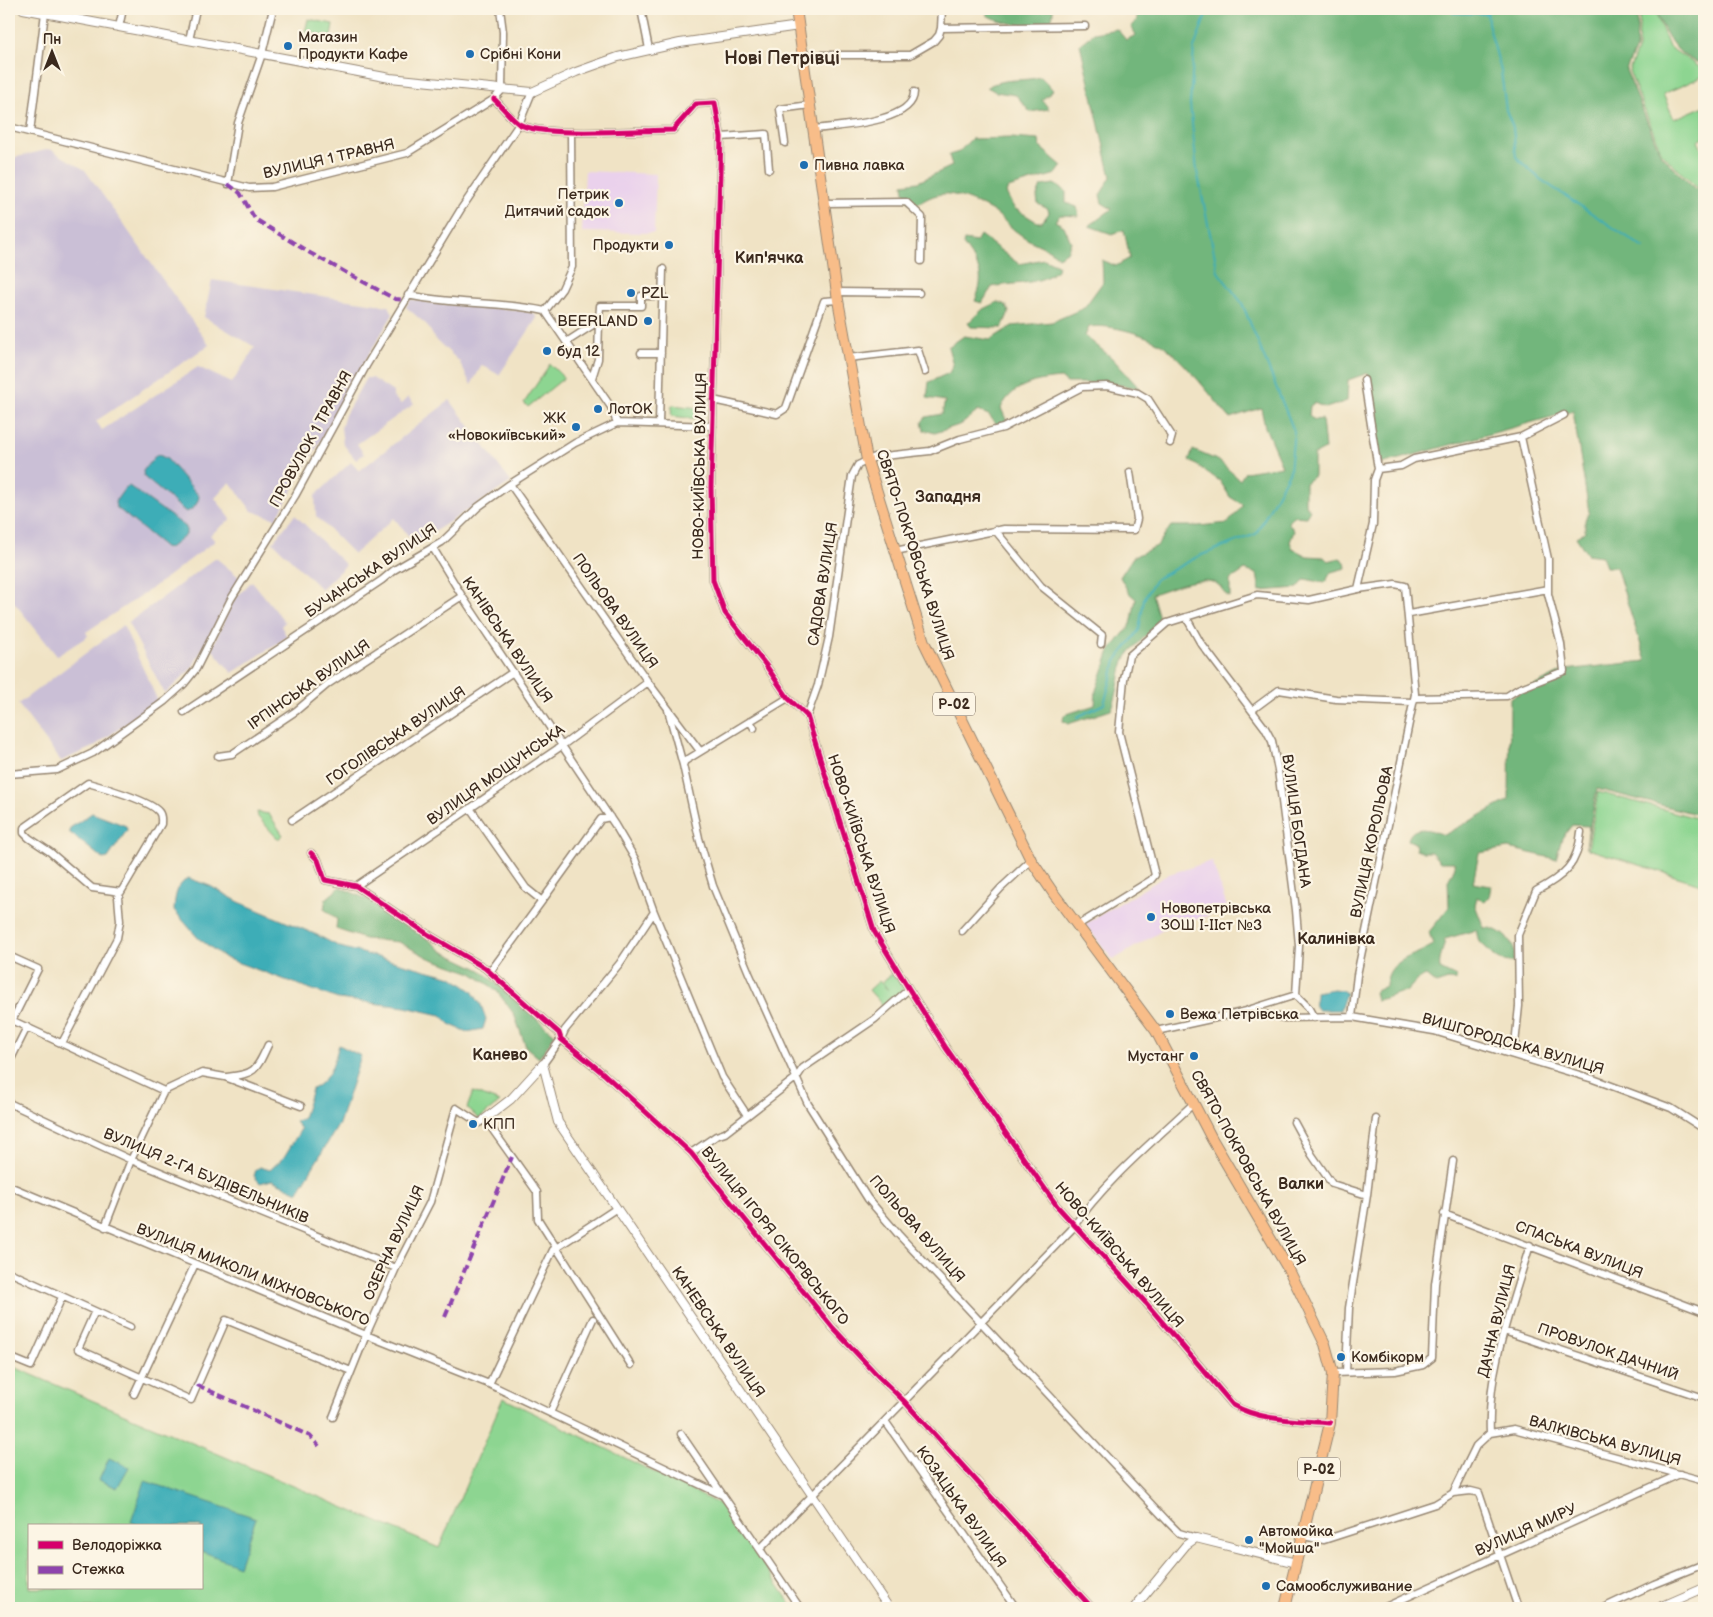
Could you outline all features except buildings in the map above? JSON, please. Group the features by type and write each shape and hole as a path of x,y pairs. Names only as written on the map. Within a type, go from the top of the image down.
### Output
{"main road":[{"name":"СВЯТО-ПОКРОВСЬКА ВУЛИЦЯ","path":"796,9 838,296 867,460 924,642 936,670 1032,860 1156,1031 1193,1104 1290,1272 1325,1344 1333,1373 1330,1423 1285,1608"}],"street":[{"path":"23,9 48,12 390,78 532,92 576,72 618,57 649,49 799,26"},
{"path":"119,26 123,9"},
{"path":"189,40 196,9"},
{"path":"228,184 238,123 262,54 273,9"},
{"path":"500,9 503,32 502,90"},
{"path":"641,9 649,49"},
{"path":"803,55 910,54 934,41 941,28 942,9"},
{"path":"30,132 48,12"},
{"path":"941,28 1085,26"},
{"name":"ВУЛИЦЯ 1 ТРАВНЯ","path":"9,127 228,184 249,188 272,187 384,160 423,144 494,99 502,90"},
{"name":"ПРОВУЛОК 1 ТРАВНЯ","path":"9,774 57,770 93,753 166,701 184,684 196,669 231,599 294,496 408,296 461,209 519,124 532,92"},
{"path":"814,129 888,118 908,106 914,98 914,92"},
{"path":"494,99 519,124 548,131 571,132 572,267 562,289 545,311"},
{"name":"НОВО-КИЇВСЬКА ВУЛИЦЯ","path":"571,132 672,130 696,104 715,103 720,137 711,487 713,580 726,613 788,698 807,716 874,932 946,1048 1057,1206 1146,1303 1233,1405 1252,1413 1330,1423"},
{"path":"785,143 780,109 810,105"},
{"path":"720,137 766,134 769,169"},
{"path":"825,203 906,202 922,218 921,261"},
{"path":"659,423 663,269"},
{"path":"714,400 777,414 786,408 824,301 838,296 919,293"},
{"path":"408,296 431,301 517,305 545,311 568,341 611,407 617,423"},
{"path":"592,378 598,359 600,306 641,306 641,296 662,296"},
{"path":"568,341 599,321"},
{"path":"848,358 918,350 925,372"},
{"path":"641,353 661,353"},
{"path":"1078,925 1151,880 1155,875 1119,732 1124,679 1129,656 1167,623 1257,595 1297,597 1309,600 1358,590 1373,524 1374,480 1378,469 1364,380"},
{"path":"867,460 930,451 960,439 1003,428 1082,387 1124,388 1148,399 1172,436 1170,444"},
{"path":"1378,469 1401,466 1414,459 1521,437 1564,415"},
{"name":"БУЧАНСЬКА ВУЛИЦЯ","path":"184,712 382,580 394,570 433,548 478,507 510,484 575,443 617,423 713,426"},
{"path":"1252,710 1279,690 1336,699 1412,702 1416,698 1507,696 1518,689 1564,672 1561,644 1548,589 1548,559 1521,437"},
{"name":"САДОВА ВУЛИЦЯ","path":"807,716 818,685 829,637 852,476 858,464 867,460"},
{"path":"895,550 995,530 1134,530 1137,519 1130,472"},
{"name":"ПОЛЬОВА ВУЛИЦЯ","path":"510,484 648,682 700,751"},
{"path":"995,530 1041,586 1102,636 1101,644"},
{"name":"КАНІВСЬКА ВУЛИЦЯ","path":"433,548 462,596 563,745"},
{"name":"ВУЛИЦЯ КОРОЛЬОВА","path":"1352,1017 1357,975 1411,714 1415,686 1405,586 1401,584 1358,590"},
{"path":"1409,614 1548,589"},
{"name":"ІРПІНСЬКА ВУЛИЦЯ","path":"218,756 232,754 296,711 328,684 462,596"},
{"name":"ВУЛИЦЯ БОГДАНА","path":"1186,617 1200,642 1265,728 1272,742 1278,770 1299,946 1296,995"},
{"name":"ГОГОЛІВСЬКА ВУЛИЦЯ","path":"292,820 513,672"},
{"name":"ВУЛИЦЯ МОЩУНСЬКА","path":"356,886 563,745 648,682"},
{"path":"683,765 685,760 788,698"},
{"name":"ПОЛЬОВА ВУЛИЦЯ","path":"667,707 683,765 699,838 713,886 748,973 808,1104 868,1199 1179,1533 1296,1563"},
{"path":"750,721 754,728"},
{"path":"563,745 635,859 654,912 722,1077 747,1115"},
{"path":"62,1044 117,938 120,921 119,894 161,824 161,816 158,810 114,790 88,783 24,828 28,838 50,852 92,888 119,894"},
{"path":"470,808 526,888 542,901"},
{"path":"490,972 601,819 610,817"},
{"path":"1514,1054 1519,1006 1518,935 1536,891 1553,882 1570,867 1579,849 1581,832"},
{"name":"ВУЛИЦЯ ІГОРЯ СІКОРВСЬКОГО","path":"311,853 318,860 325,880 356,886 490,972 559,1033 561,1039 604,1074 691,1153 833,1328 904,1401 1092,1608"},
{"path":"962,931 1001,888 1032,860"},
{"path":"630,1365 538,1219 537,1192 485,1119 511,1099 543,1064 561,1039 565,1030 620,963 654,912"},
{"path":"9,956 38,969 10,1020 164,1091"},
{"path":"691,1153 716,1136 725,1134 797,1077 803,1068 875,1019 908,989"},
{"path":"1296,995 1308,1007 1314,1018"},
{"name":"ВИШГОРОДСЬКА ВУЛИЦЯ","path":"1156,1031 1247,1010 1296,995"},
{"name":"ВИШГОРОДСЬКА ВУЛИЦЯ","path":"1247,1010 1284,1018 1352,1017 1434,1031 1593,1079 1671,1108 1704,1129"},
{"path":"9,1063 27,1027"},
{"path":"225,1077 248,1074 259,1064 268,1045"},
{"name":"КАНЕВСЬКА ВУЛИЦЯ","path":"543,1064 558,1122 889,1608"},
{"path":"105,1227 131,1160 164,1091 202,1073 225,1077 301,1106"},
{"name":"ВУЛИЦЯ 2-ГА БУДІВЕЛЬНИКІВ","path":"9,1103 131,1160 396,1268"},
{"path":"760,1549 1074,1226 1079,1216 1109,1182 1193,1104"},
{"name":"ОЗЕРНА ВУЛИЦЯ","path":"333,1417 366,1335 396,1268 430,1202 456,1108 479,1123 485,1119"},
{"path":"1346,1372 1349,1308 1367,1195 1376,1119"},
{"path":"1294,1122 1312,1155 1332,1184 1367,1195"},
{"path":"1333,1373 1395,1371 1423,1365 1432,1358 1435,1284 1453,1161"},
{"name":"ВУЛИЦЯ МИКОЛИ МІХНОВСЬКОГО","path":"9,1186 366,1335 489,1384 722,1495"},
{"path":"489,1384 553,1250 617,1208"},
{"name":"СПАСЬКА ВУЛИЦЯ","path":"1444,1214 1704,1312"},
{"name":"ДАЧНА ВУЛИЦЯ","path":"1490,1433 1492,1394 1504,1331 1530,1245"},
{"path":"134,1394 195,1264"},
{"path":"9,1272 130,1327"},
{"path":"9,1357 31,1366 62,1297"},
{"path":"95,1311 78,1349 190,1400 226,1320 351,1371"},
{"path":"550,1413 593,1319"},
{"name":"ПРОВУЛОК ДАЧНИЙ","path":"1504,1331 1704,1398"},
{"name":"КОЗАЦЬКА ВУЛИЦЯ","path":"884,1421 1016,1608"},
{"name":"ВАЛКІВСЬКА ВУЛИЦЯ","path":"1490,1433 1514,1429 1704,1481"},
{"path":"1453,1493 1465,1465 1476,1446 1490,1433"},
{"path":"681,1434 800,1608"},
{"name":"ВУЛИЦЯ МИРУ","path":"1383,1608 1680,1474"},
{"path":"1303,1536 1316,1540 1334,1537 1436,1504 1453,1493 1470,1491 1479,1494 1518,1608"},
{"path":"1134,1608 1186,1545 1196,1538"},
{"path":"1603,1608 1654,1584 1704,1564"},
{"path":"1658,1608 1704,1588"}],"shaded area":[{"path":"50,149 85,170 209,345 96,421 102,430 198,367 232,383 255,347 204,317 212,280 389,306 393,314 356,376 343,386 349,391 276,519 252,511 230,482 215,498 231,519 210,535 215,541 151,589 86,632 88,636 57,656 9,596 9,159"},
{"name":"Петрик Дитячий садок","path":"585,171 656,174 654,233 582,232"},
{"path":"411,299 431,303 509,309 534,313 537,318 499,375 482,365 471,385 459,361 435,339 427,325 406,307"},
{"path":"366,378 372,378 393,392 393,397 401,404 408,397 414,404 357,444 364,454 356,460 343,444 341,428 345,415"},
{"path":"450,400 511,482 415,544 394,518 354,554 316,516 315,496 351,462 359,471"},
{"path":"295,515 346,565 321,589 273,542"},
{"path":"216,558 240,578 192,668 165,694 128,623"},
{"path":"252,581 285,622 281,626 287,637 232,673 212,649 232,602"},
{"path":"123,625 158,701 93,747 61,761 18,704"},
{"name":"Новопетрівська ЗОШ I-IIст №3","path":"1212,861 1228,910 1168,927 1113,960 1085,924 1169,874"}],"green space":[{"path":"987,9 1053,9 1053,13 1052,19 1048,23 1026,25 1008,23 992,18 987,15"},
{"path":"1133,9 1704,9 1704,64 1694,61 1679,51 1668,36 1655,10 1638,11 1636,48 1626,70 1661,155 1695,189 1704,189 1704,816 1597,789 1586,848 1589,826 1572,825 1562,838 1556,859 1508,848 1479,853 1473,883 1491,886 1489,897 1485,902 1477,897 1475,905 1484,928 1498,931 1513,946 1514,962 1497,959 1479,942 1476,930 1445,939 1440,969 1456,977 1456,981 1448,980 1436,984 1426,976 1417,980 1406,992 1376,1000 1374,992 1386,986 1391,970 1396,964 1433,945 1429,932 1449,907 1448,881 1455,867 1454,862 1440,862 1431,852 1416,849 1415,843 1408,840 1410,835 1414,831 1423,829 1444,835 1509,800 1510,698 1565,670 1646,661 1616,567 1606,567 1602,556 1587,554 1576,537 1585,532 1585,520 1589,512 1573,411 1381,464 1368,373 1348,380 1347,401 1326,408 1314,403 1310,406 1309,416 1314,420 1322,419 1325,449 1314,455 1314,476 1305,483 1305,504 1310,510 1306,517 1294,516 1288,522 1294,531 1290,542 1293,549 1307,556 1324,557 1328,561 1340,558 1345,562 1346,568 1331,572 1325,583 1305,579 1298,588 1260,591 1257,574 1245,570 1230,580 1230,597 1226,595 1221,587 1210,581 1193,581 1152,594 1159,618 1126,657 1111,710 1068,724 1063,721 1064,715 1095,705 1096,690 1110,651 1131,624 1136,599 1129,593 1120,577 1133,557 1157,546 1171,526 1228,523 1243,505 1230,497 1220,481 1189,460 1193,450 1219,461 1240,480 1245,472 1282,466 1265,427 1261,408 1230,418 1185,365 1161,344 1142,335 1097,326 1089,327 1085,336 1112,358 1139,388 1107,383 1067,383 1061,378 1043,380 1019,388 1006,400 1001,408 1007,422 996,424 989,415 978,411 962,424 935,433 924,430 922,422 926,417 942,414 945,401 927,398 929,382 949,373 953,365 948,347 964,336 990,340 1012,326 1052,322 1084,308 1103,282 1102,260 1116,266 1130,258 1124,230 1112,234 1089,226 1112,209 1102,203 1100,195 1111,177 1080,44 1094,33 1117,29 1126,40 1136,35 1131,26 1138,19"},
{"path":"1655,11 1669,47 1704,70 1704,76 1663,94 1674,119 1704,106 1704,138 1698,141 1704,154 1704,187 1696,187 1662,154 1629,71 1638,48 1640,12"},
{"path":"308,19 333,24 331,37 305,32"},
{"path":"1041,77 1053,90 1042,100 1049,109 1030,112 1016,95 996,92 987,87 1000,82"},
{"path":"1011,138 1039,140 1040,147 1062,166 1056,174 1008,188 1006,193 1014,208 1037,222 1042,222 1049,213 1048,209 1038,204 1037,196 1041,186 1054,184 1066,191 1066,203 1077,207 1079,216 1060,215 1055,221 1064,226 1071,242 1067,252 1058,257 1014,230 994,212 977,203 962,197 943,194 936,195 918,204 908,202 904,192 903,184 918,182 952,166 949,155 959,152 971,139"},
{"path":"980,235 1019,264 1044,259 1058,265 1057,270 1042,279 992,287 982,303 975,301 980,284 979,271 963,244 964,240 976,242"},
{"path":"998,302 1006,305 1009,312 1002,328 971,327 968,323 983,309"},
{"path":"550,364 564,378 528,407 524,403"},
{"path":"672,405 699,408 698,419 671,416"},
{"path":"1598,792 1704,820 1704,885 1588,849"},
{"path":"257,812 269,814 283,835 278,839 258,817"},
{"path":"340,887 373,902 396,920 428,939 442,951 481,970 555,1035 539,1058 526,1047 514,1014 496,990 472,973 429,958 399,942 365,939 336,929 337,919 324,909 326,899"},
{"path":"892,974 905,989 884,1007 869,990 879,981 888,990 882,982"},
{"path":"473,1092 500,1102 479,1119 467,1108"},
{"path":"9,1365 439,1548 503,1398 723,1506 794,1608 9,1608"}],"water":[{"path":"157,454 167,459 199,496 191,510 186,512 144,477 143,471"},
{"path":"129,486 186,527 186,535 171,547 166,548 116,507 115,502 125,488"},
{"path":"92,813 126,826 127,830 108,858 103,859 69,832 70,828"},
{"path":"188,878 210,886 239,902 317,935 340,947 452,977 472,991 481,1005 486,1019 483,1029 467,1032 451,1025 441,1015 405,1007 338,999 225,958 198,938 174,910 177,892 181,884"},
{"path":"1333,989 1342,990 1346,993 1340,1010 1318,1010 1315,1004 1316,992"},
{"path":"339,1045 361,1056 339,1124 298,1192 272,1180 260,1183 254,1176 256,1170 260,1167 270,1170 284,1157 301,1129 295,1122 303,1118 312,1089 327,1076"},
{"path":"109,1458 129,1467 117,1488 99,1480"},
{"path":"145,1481 256,1518 239,1566 202,1551 202,1524 136,1524 131,1522"}],"waterway":[{"path":"1077,717 1104,704 1116,661 1139,630 1144,599 1156,579 1199,556 1256,534 1290,471 1294,431 1242,303 1218,272 1197,171 1190,104 1194,48 1208,9"},
{"path":"1487,9 1488,23 1501,71 1506,110 1513,127 1516,157 1540,179 1644,248"},
{"path":"1453,13 1488,14"}],"marked path":[{"path":"228,184 240,193 255,219 310,253 395,299 405,300"},
{"path":"445,1317 512,1157"},
{"path":"197,1385 310,1436 319,1446"}],"cycle path":[{"path":"494,99 519,124 549,131 570,132 673,130 696,104 715,103 721,137 711,487 713,580 725,613 765,664 788,698 807,716 874,931 946,1048 1057,1206 1146,1303 1233,1405 1267,1417 1330,1423"},
{"path":"311,853 318,860 325,880 356,886 429,935 485,968 559,1033 561,1039 604,1074 691,1153 833,1328 904,1401 1092,1608"}],"place":[{"name":"Магазин Продукти Кафе","path":"288,46"},
{"name":"Срібні Кони","path":"470,54"},
{"name":"Пивна лавка","path":"804,165"},
{"name":"Петрик Дитячий садок","path":"619,203"},
{"name":"Продукти","path":"669,245"},
{"name":"PZL","path":"631,293"},
{"name":"BEERLAND","path":"648,321"},
{"name":"буд 12","path":"547,351"},
{"name":"ЛотОК","path":"598,409"},
{"name":"ЖК «Новокиївський»","path":"576,427"},
{"name":"Новопетрівська ЗОШ I-IIст №3","path":"1151,917"},
{"name":"Вежа Петрівська","path":"1170,1014"},
{"name":"Мустанг","path":"1194,1056"},
{"name":"КПП","path":"473,1124"},
{"name":"Комбікорм","path":"1341,1357"},
{"name":"Автомойка \"Мойша\"","path":"1249,1540"},
{"name":"Самообслуживание","path":"1266,1586"}],"district":[{"name":"Нові Петрівці","path":"782,58"},
{"name":"Кип'ячка","path":"769,258"},
{"name":"Западня","path":"948,497"},
{"name":"Калинівка","path":"1336,939"},
{"name":"Канево","path":"500,1055"},
{"name":"Валки","path":"1301,1184"}]}
